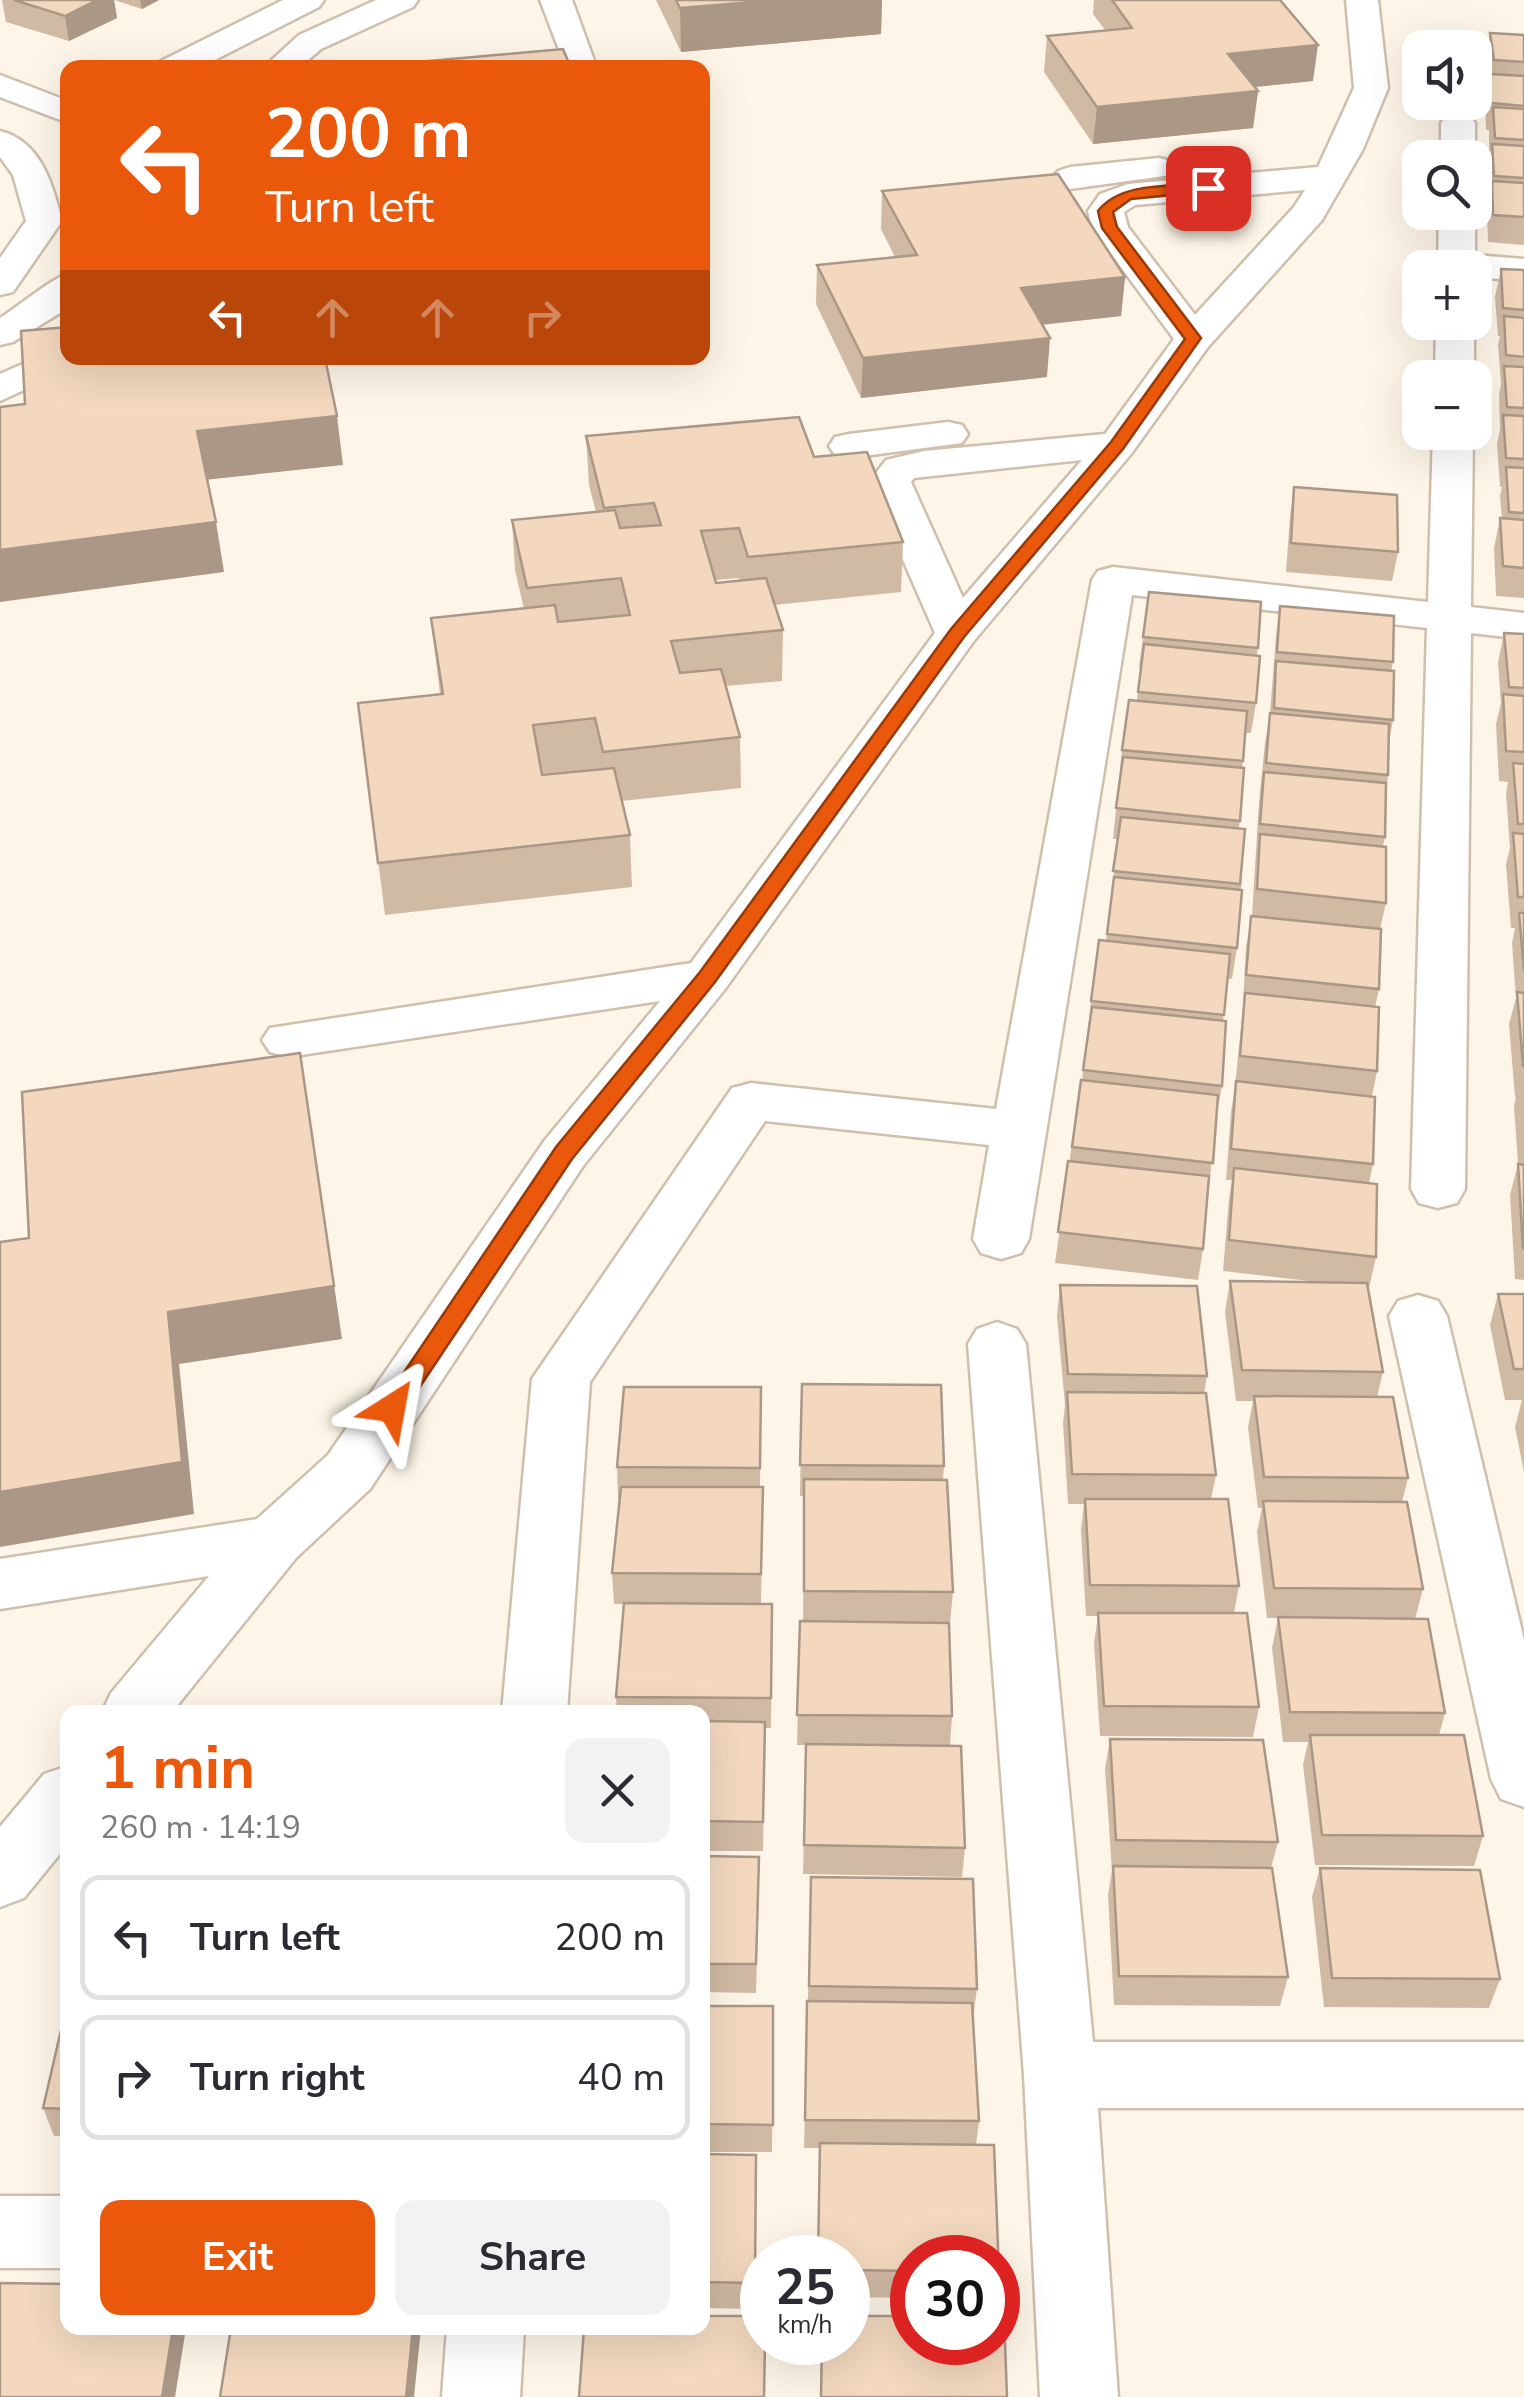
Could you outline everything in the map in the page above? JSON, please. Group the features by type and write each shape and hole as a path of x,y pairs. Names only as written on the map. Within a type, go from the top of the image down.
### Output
{"street":[{"path":"189,60 308,0"},
{"path":"289,60 310,42 402,0"},
{"path":"556,0 579,60"},
{"path":"140,1705 274,1541 349,1472 564,1153 707,977 957,633 1128,429 1194,338 1309,212 1370,88 1362,0"},
{"path":"0,85 60,110"},
{"path":"0,284 44,221 33,178 4,143 60,125"},
{"path":"1070,178 1336,163"},
{"path":"1194,338 1110,228 1106,211 1113,202 1128,195 1336,163"},
{"path":"1492,268 1524,270"},
{"path":"0,334 60,294"},
{"path":"0,389 60,359"},
{"path":"849,446 1128,429"},
{"path":"957,633 890,482 900,469 1128,429"},
{"path":"1438,1189 1453,450"},
{"path":"1001,1239 1113,580 1524,626"},
{"path":"288,1040 707,977"},
{"path":"535,1705 561,1379 751,1101 1019,1130"},
{"path":"1418,1316 1524,1779"},
{"path":"997,1344 1060,2075 1080,2397"},
{"path":"0,1584 274,1541"},
{"path":"0,1877 60,1804"},
{"path":"1060,2075 1524,2075"},
{"path":"0,2232 60,2232"},
{"path":"481,2397 485,2335"}],"building":[{"path":"14,0 97,0 65,16"},
{"path":"676,0 777,0 680,8"},
{"path":"1112,0 1280,0 1318,45 1228,54 1258,91 1097,107 1047,36 1132,28"},
{"path":"1492,33 1524,35 1524,62 1494,60"},
{"path":"563,49 568,60 440,60"},
{"path":"1492,74 1524,76 1524,106 1492,103"},
{"path":"1493,107 1524,109 1524,140 1495,138"},
{"path":"1492,144 1524,146 1524,178 1494,176"},
{"path":"1058,174 1125,277 1021,288 1050,338 863,358 817,265 917,255 882,191"},
{"path":"1492,181 1524,183 1524,217 1493,215"},
{"path":"1501,269 1524,270 1524,310 1503,308"},
{"path":"1504,316 1524,318 1524,357 1506,355"},
{"path":"60,328 60,365 326,365 337,416 197,431 216,522 0,550 0,407 25,404 21,331"},
{"path":"1504,366 1524,367 1524,408 1507,407"},
{"path":"1503,415 1524,416 1524,459 1506,458"},
{"path":"799,417 814,457 867,452 903,542 748,557 739,528 701,531 716,583 766,578 783,630 671,641 680,673 721,669 740,737 603,752 595,718 533,725 542,775 614,768 630,835 378,863 358,703 443,694 431,618 555,605 558,622 630,615 621,578 527,588 512,520 615,510 620,528 661,525 654,503 604,508 586,436"},
{"path":"1506,467 1524,468 1524,513 1509,512"},
{"path":"1294,487 1397,495 1398,552 1291,543"},
{"path":"1500,518 1524,520 1524,568 1503,566"},
{"path":"1149,592 1261,602 1258,648 1143,637"},
{"path":"1280,606 1394,616 1393,662 1277,652"},
{"path":"1504,633 1524,634 1524,688 1509,687"},
{"path":"1144,644 1260,656 1256,703 1138,692"},
{"path":"1276,661 1394,671 1393,720 1274,708"},
{"path":"1503,694 1524,696 1524,752 1506,751"},
{"path":"1129,700 1247,711 1243,761 1122,750"},
{"path":"1270,713 1389,724 1388,775 1266,763"},
{"path":"1123,757 1244,768 1240,821 1116,808"},
{"path":"1513,763 1524,764 1524,824 1518,824"},
{"path":"1264,772 1386,783 1385,837 1260,824"},
{"path":"1121,817 1245,829 1240,884 1113,871"},
{"path":"1513,833 1524,834 1524,897 1518,897"},
{"path":"1260,834 1386,847 1386,903 1257,889"},
{"path":"1114,877 1242,890 1237,948 1107,934"},
{"path":"1519,913 1524,913 1524,971"},
{"path":"1251,916 1381,929 1379,989 1246,975"},
{"path":"1099,940 1230,954 1224,1015 1091,1001"},
{"path":"1517,992 1524,993 1524,1066 1523,1066"},
{"path":"1245,993 1379,1007 1377,1071 1240,1056"},
{"path":"1092,1007 1226,1021 1222,1086 1083,1070"},
{"path":"300,1053 334,1286 168,1312 182,1462 0,1492 0,1242 29,1238 22,1092"},
{"path":"1081,1080 1218,1095 1213,1163 1072,1147"},
{"path":"1236,1081 1375,1097 1373,1164 1231,1149"},
{"path":"1068,1161 1209,1176 1203,1249 1058,1232"},
{"path":"1518,1164 1524,1165 1524,1248 1523,1248"},
{"path":"1234,1168 1377,1184 1376,1257 1229,1240"},
{"path":"1230,1281 1367,1283 1383,1372 1242,1370"},
{"path":"1060,1285 1197,1286 1207,1376 1068,1374"},
{"path":"1498,1294 1524,1294 1524,1369 1514,1369"},
{"path":"802,1384 941,1385 944,1466 800,1465"},
{"path":"624,1387 761,1387 760,1468 617,1467"},
{"path":"1067,1392 1206,1393 1216,1475 1072,1474"},
{"path":"1254,1396 1393,1397 1408,1478 1264,1477"},
{"path":"804,1479 947,1480 953,1592 804,1591"},
{"path":"621,1487 763,1487 761,1574 612,1573"},
{"path":"1085,1499 1228,1499 1239,1586 1090,1585"},
{"path":"1263,1501 1407,1502 1423,1589 1274,1588"},
{"path":"624,1603 772,1604 771,1698 616,1697"},
{"path":"1098,1613 1247,1613 1259,1707 1104,1706"},
{"path":"1278,1617 1428,1619 1445,1713 1290,1712"},
{"path":"800,1621 949,1623 952,1716 797,1715"},
{"path":"710,1721 765,1722 763,1822 710,1821"},
{"path":"1310,1735 1464,1735 1483,1836 1322,1835"},
{"path":"1110,1739 1263,1740 1278,1842 1116,1840"},
{"path":"806,1744 961,1746 965,1848 804,1845"},
{"path":"710,1856 759,1857 756,1964 710,1964"},
{"path":"1113,1866 1272,1868 1288,1977 1119,1976"},
{"path":"1320,1868 1480,1870 1500,1979 1332,1978"},
{"path":"811,1877 973,1879 977,1989 809,1986"},
{"path":"807,2001 972,2003 979,2121 805,2120"},
{"path":"710,2006 773,2006 773,2125 710,2124"},
{"path":"60,2035 60,2109 43,2108"},
{"path":"820,2143 994,2145 998,2235 890,2235 890,2271 870,2270 870,2235 818,2235"},
{"path":"710,2154 756,2155 755,2235 740,2235 740,2283 710,2282"},
{"path":"0,2283 60,2284 60,2335 172,2335 162,2397 0,2397"},
{"path":"710,2316 740,2316 740,2365 765,2365 764,2397 579,2397 583,2335 710,2335"},
{"path":"870,2316 890,2316 890,2365 1006,2365 1007,2397 821,2397 822,2365 870,2365"},
{"path":"230,2335 412,2335 406,2397 220,2397"}],"route":[{"path":"392,1408 564,1153 707,977 957,633 1117,445 1194,338 1110,228 1106,211 1113,202 1128,195 1208,188"}]}
